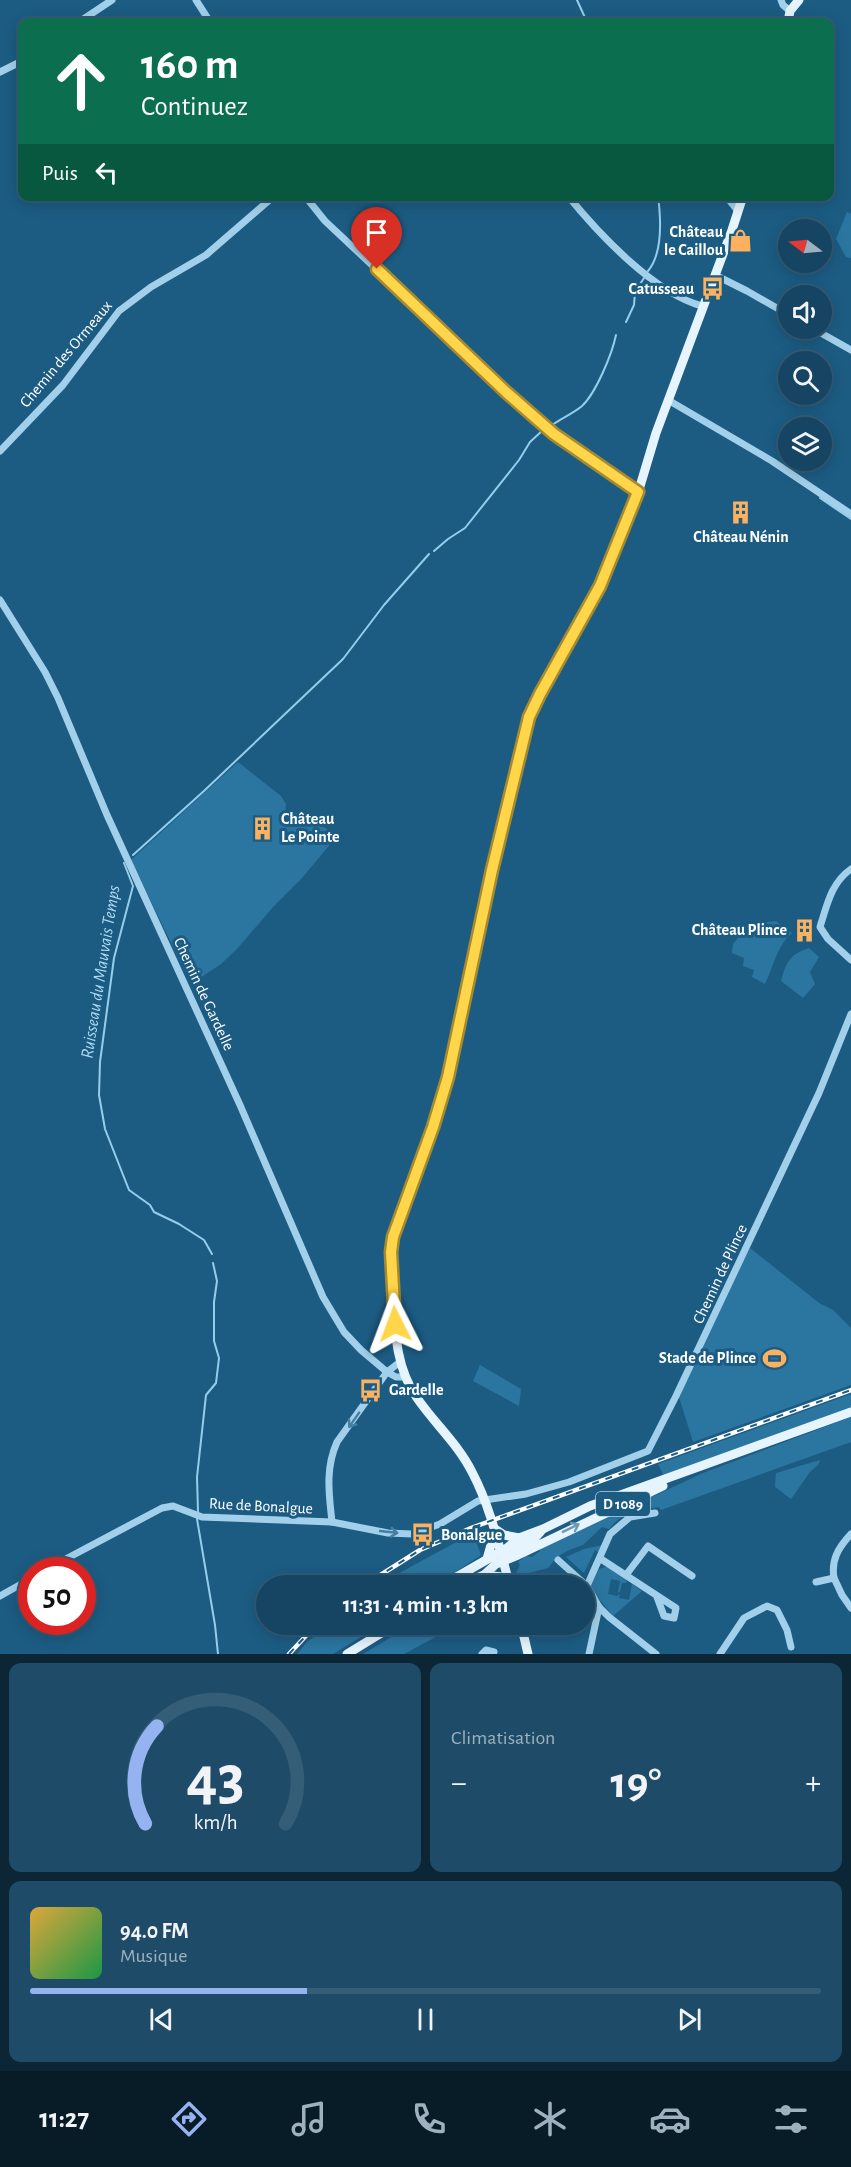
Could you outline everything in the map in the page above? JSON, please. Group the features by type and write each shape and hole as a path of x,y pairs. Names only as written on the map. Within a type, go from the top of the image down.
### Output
{"main road":[{"path":"789,18 790,11 799,0"},
{"path":"507,1575 495,1529 474,1474 461,1453 417,1398 405,1377 400,1362 395,1324 391,1252 397,1224 433,1127 448,1077 483,909 529,717 600,586 638,492 668,400 741,201"},
{"name":"D 1089","path":"484,1575 519,1538 590,1506 851,1412"},
{"name":"D 1089","path":"460,1575 487,1559 518,1555 613,1508 728,1457"},
{"path":"495,1529 504,1535 519,1538"},
{"path":"487,1559 495,1529"},
{"name":"D 1089","path":"473,1575 534,1539 543,1529"},
{"path":"511,1575 518,1555"},
{"path":"360,1646 374,1635"},
{"path":"347,1654 378,1635"},
{"path":"524,1635 528,1654"}],"street":[{"path":"86,18 112,0"},
{"path":"196,0 207,18"},
{"path":"781,0 790,11"},
{"path":"0,72 18,63"},
{"name":"Chemin des Ormeaux","path":"0,451 63,385 119,311 151,287 206,255 268,201"},
{"path":"309,201 325,221 534,417 554,434 638,492"},
{"path":"573,201 629,261 670,291 702,306"},
{"path":"730,201 738,211"},
{"path":"715,275 778,309"},
{"path":"832,339 851,350"},
{"path":"668,400 772,461 851,514"},
{"name":"Chemin de Gardelle","path":"0,600 45,672 58,698 107,814 240,1105 323,1297 344,1332 361,1350 387,1372 396,1377 405,1377"},
{"path":"851,869 839,878 832,890 820,927 828,939 851,960"},
{"name":"Chemin de Plince","path":"484,1499 526,1494 569,1482 650,1449 819,1093 851,1014"},
{"path":"332,1522 328,1485 332,1453 387,1372 400,1362"},
{"name":"Rue de Bonalgue","path":"70,1557 162,1508 173,1506 202,1517 332,1522 388,1533 412,1534 440,1524 474,1502 484,1499"},
{"path":"593,1575 610,1534 630,1517 655,1514"},
{"path":"851,1534 832,1565 834,1578 851,1608"},
{"path":"626,1575 648,1545 692,1576"},
{"path":"601,1559 657,1597"},
{"path":"558,1560 575,1575"},
{"path":"816,1582 834,1578"},
{"path":"0,1596 18,1586"},
{"path":"595,1600 599,1607 656,1654"},
{"path":"720,1654 744,1618 767,1606 777,1610 787,1630 791,1647"},
{"path":"589,1654 599,1607"},
{"path":"482,1654 486,1650 494,1652"}],"shaded area":[{"path":"847,212 851,214 851,258 846,257 836,239"},
{"path":"238,762 281,796 286,804 285,813 300,823 307,815 331,832 335,832 337,836 237,949 221,964 191,984 131,860"},
{"path":"776,921 792,933 779,951 765,984 752,977 754,970 743,966 744,958 732,953 733,944 749,924"},
{"path":"809,948 819,957 810,972 815,984 803,998 781,981 793,956"},
{"name":"Stade de Plince","path":"750,1248 819,1303 833,1310 851,1328 851,1385 693,1442 679,1397"},
{"path":"480,1365 521,1389 519,1406 473,1381"},
{"path":"851,1394 851,1408 664,1476 658,1464"},
{"path":"851,1417 851,1442 661,1510 659,1507 644,1509 625,1515 609,1529 602,1527 583,1545 557,1557 548,1568 515,1575 520,1565 518,1562 526,1556 532,1557 540,1551 540,1546 703,1473"},
{"path":"820,1460 791,1499 775,1487 776,1473"},
{"path":"473,1533 481,1555 451,1575 396,1575"},
{"path":"603,1545 600,1553 595,1550 584,1573 566,1557 584,1549"},
{"path":"609,1566 627,1580 626,1583 622,1583 620,1592 618,1592 620,1581 611,1579 608,1594 617,1596 620,1594 619,1598 629,1600 632,1584 642,1591 613,1616 595,1594 595,1577 599,1569"},
{"path":"316,1635 364,1635 333,1654 297,1654"},
{"path":"395,1635 439,1635 404,1654 363,1654"}],"waterway":[{"name":"Ruisseau du Mauvais Temps","path":"577,0 585,18"},
{"name":"Ruisseau du Mauvais Temps","path":"648,271 653,264 659,245 658,201"},
{"name":"Ruisseau du Mauvais Temps","path":"626,322 634,305 635,292 644,278"},
{"name":"Ruisseau du Mauvais Temps","path":"551,426 579,409 593,392 603,373 616,335"},
{"name":"Ruisseau du Mauvais Temps","path":"434,551 465,528 519,460 530,442 543,430"},
{"path":"820,498 851,519"},
{"name":"Ruisseau du Mauvais Temps","path":"133,855 343,659 384,605 429,554"},
{"name":"Ruisseau du Mauvais Temps","path":"124,863 133,886 114,958 100,1062 99,1095 105,1129 129,1190 150,1205 154,1212 204,1240 212,1254"},
{"name":"Ruisseau du Mauvais Temps","path":"198,1512 197,1477 206,1395 216,1383 219,1358 214,1341 214,1302 217,1281 213,1263"},
{"name":"Ruisseau du Mauvais Temps","path":"197,1519 218,1654"}],"railway":[{"path":"380,1575 420,1550 471,1528 851,1390"},
{"path":"289,1654 307,1635"}],"place":[{"name":"Château le Caillou","path":"741,241"},
{"name":"Catusseau","path":"712,289"},
{"name":"Château Nénin","path":"741,512"},
{"name":"Château Le Pointe","path":"263,828"},
{"name":"Château Plince","path":"805,930"},
{"name":"Stade de Plince","path":"774,1358"},
{"name":"Gardelle","path":"371,1390"},
{"name":"Bonalgue","path":"423,1535"}],"route":[{"path":"377,269 506,392 554,434 638,492 600,586 529,717 492,870 461,1025 448,1077 433,1127 393,1237 391,1252 395,1324"}]}
